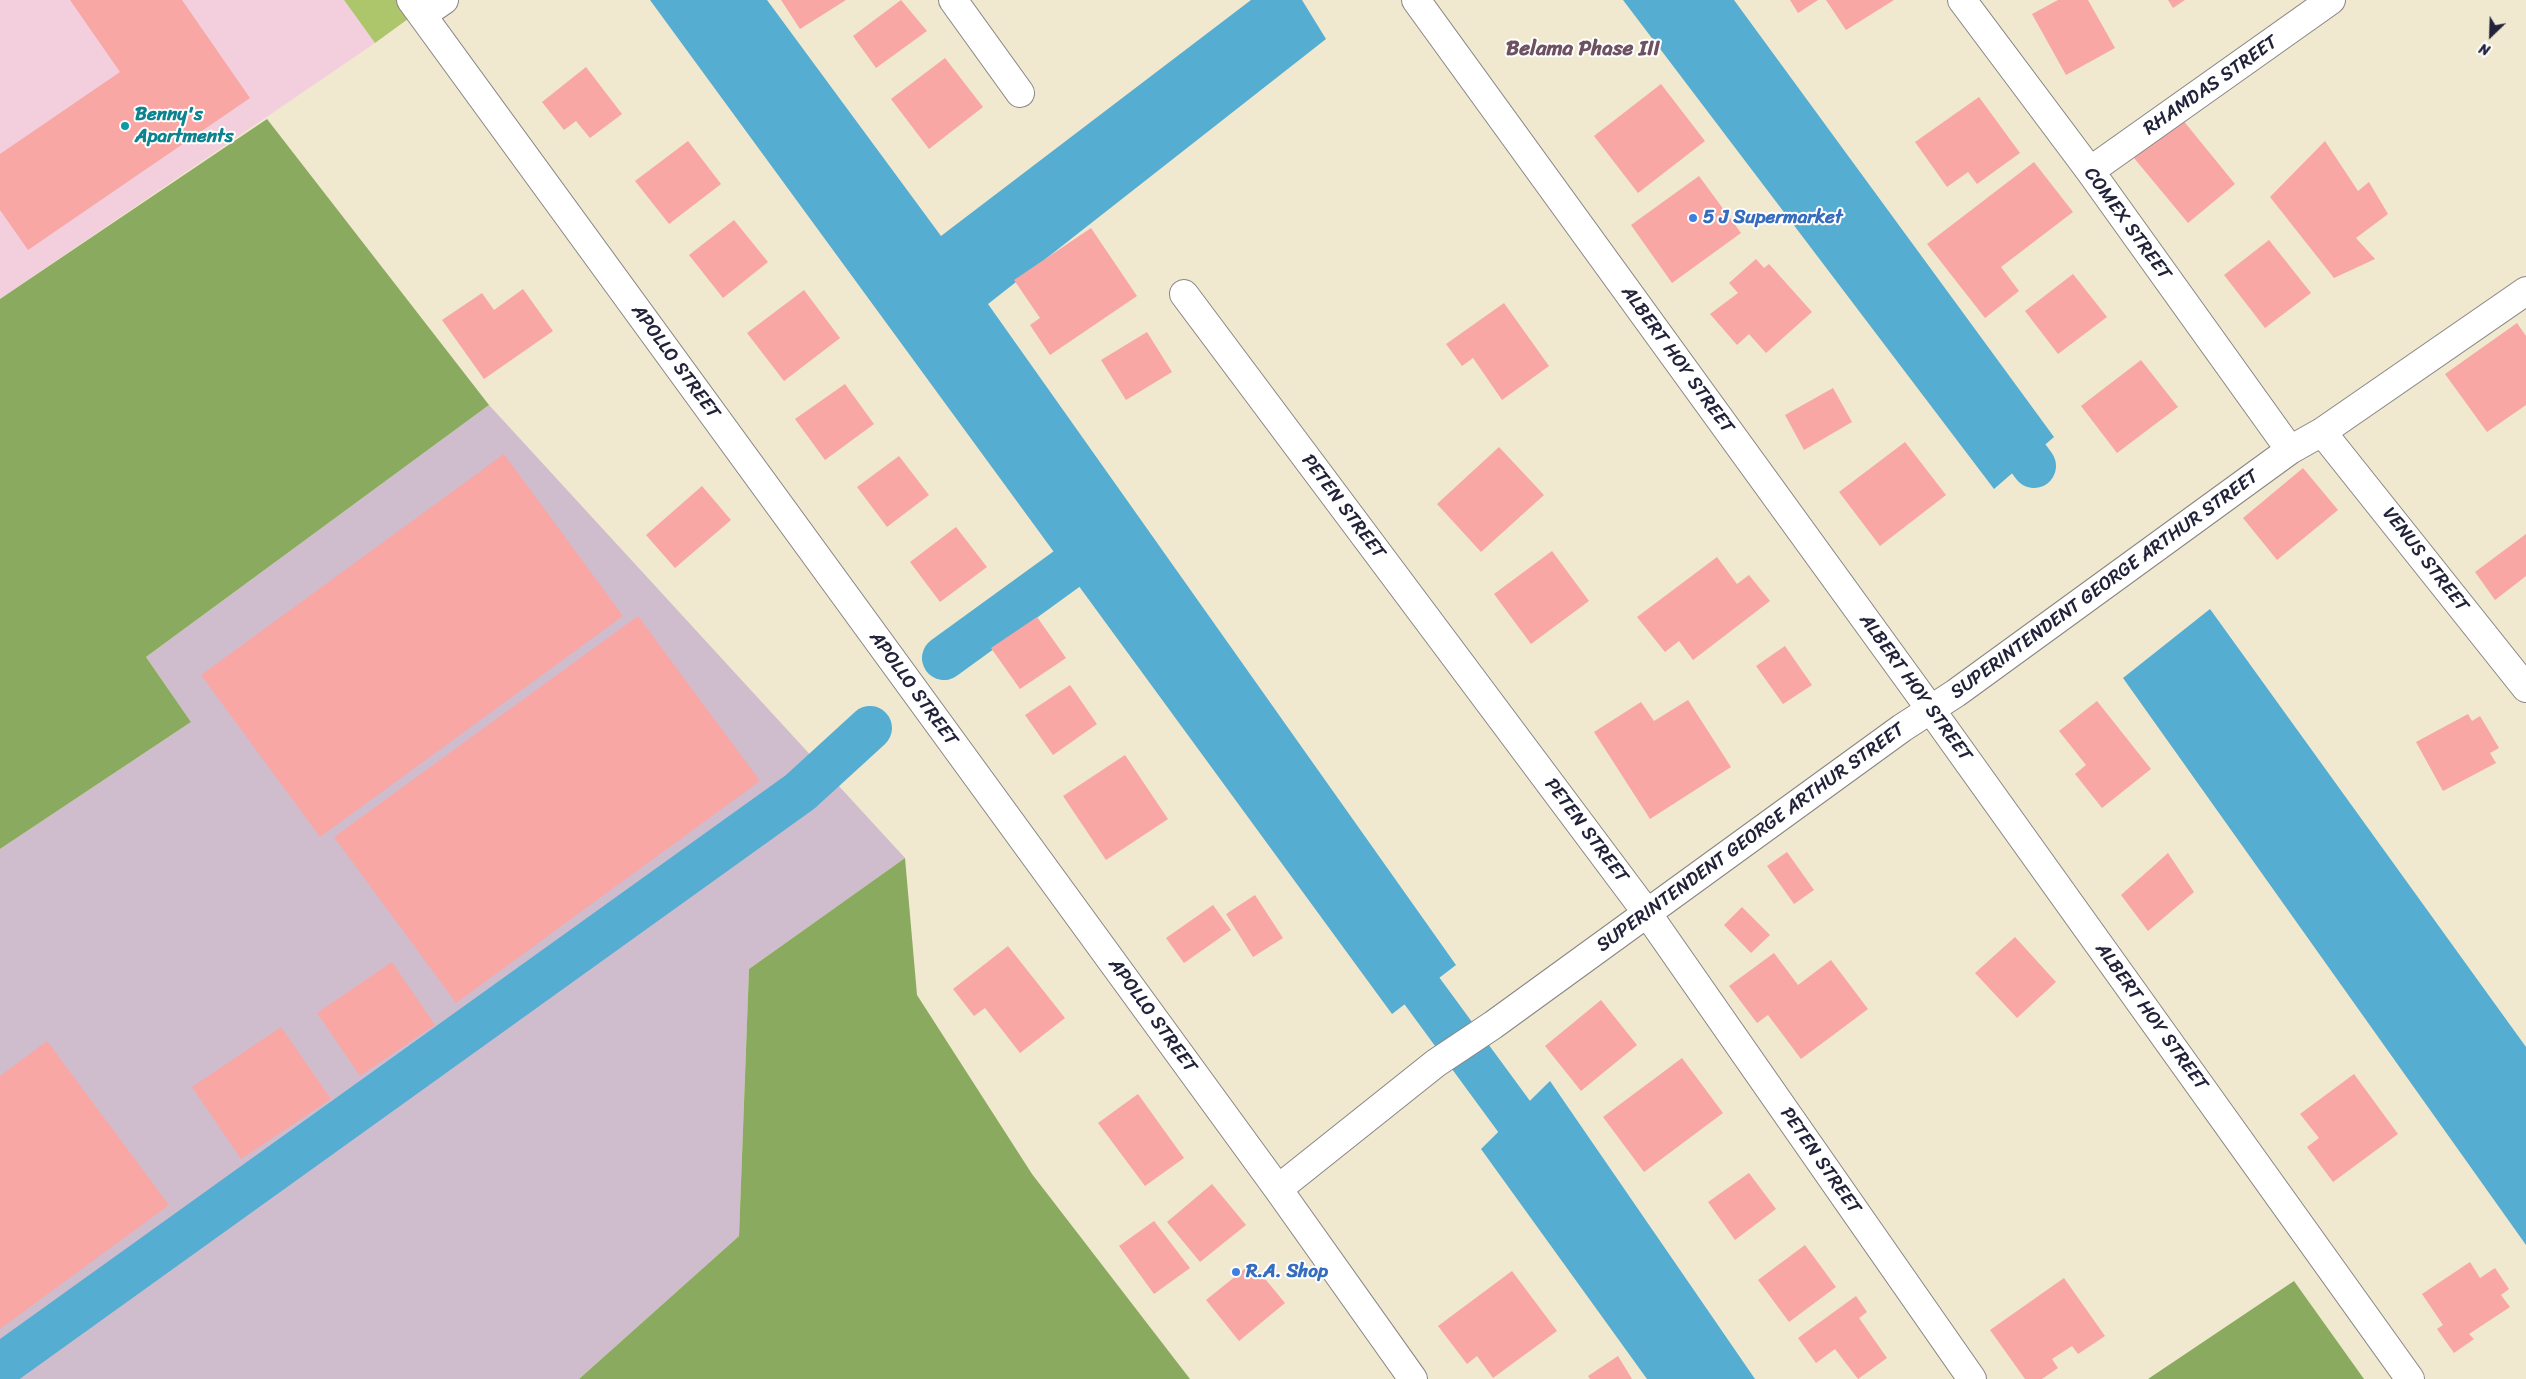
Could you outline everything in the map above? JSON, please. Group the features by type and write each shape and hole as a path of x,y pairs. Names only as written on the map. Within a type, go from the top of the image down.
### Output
{"street":[{"path":"953,0 1020,93"},
{"name":"ALBERT HOY STREET","path":"1416,0 1931,710 2410,1379"},
{"name":"COMEX STREET","path":"1962,0 2090,171 2290,450"},
{"name":"RHAMDAS STREET","path":"2090,171 2331,0"},
{"name":"APOLLO STREET","path":"426,5 1413,1379"},
{"name":"SUPERINTENDENT GEORGE ARTHUR STREET","path":"1278,1189 1436,1062 1493,1025 1902,728 1931,710 2290,450 2322,432 2526,290"},
{"name":"PETEN STREET","path":"1184,294 1647,913 1972,1379"},
{"name":"VENUS STREET","path":"2322,432 2526,688"}],"shaded area":[{"path":"0,0 344,0 375,43 0,299"},
{"path":"489,405 905,858 749,969 739,1236 579,1379 0,1379 0,849 191,722 146,657"}],"green space":[{"path":"344,0 434,0 375,43"},
{"path":"267,119 489,405 146,657 191,722 0,849 0,299"},
{"path":"905,858 917,995 1032,1174 1190,1379 579,1379 739,1236 749,969"},
{"path":"2294,1281 2364,1379 2148,1379"}],"water":[{"path":"650,0 767,0 941,236 1251,0 1302,0 1326,39 988,304 1456,965 1392,1014"},
{"path":"1623,0 1734,0 2054,437 1994,489"},
{"path":"2210,609 2526,1047 2526,1245 2123,678"},
{"path":"1550,1081 1755,1379 1647,1379 1481,1149"}],"building":[{"name":"Benny's Apartments","path":"70,0 182,0 250,98 28,250 0,210 0,154 120,72"},
{"path":"781,0 846,0 800,29"},
{"path":"901,0 927,31 876,68 853,36"},
{"path":"1790,0 1818,0 1798,13"},
{"path":"1826,0 1894,0 1846,30"},
{"path":"2058,0 2088,0 2115,48 2066,75 2032,14"},
{"path":"2168,0 2185,0 2173,8"},
{"path":"945,58 983,107 929,149 891,99"},
{"path":"586,67 622,114 590,138 576,121 564,130 542,102"},
{"path":"1661,84 1705,141 1638,193 1594,136"},
{"path":"1979,97 2020,153 1977,184 1968,172 1947,187 1915,142"},
{"path":"2182,119 2235,184 2188,223 2134,158"},
{"path":"688,141 721,184 669,224 635,181"},
{"path":"2325,141 2358,191 2369,182 2388,214 2356,238 2375,259 2334,278 2270,197"},
{"path":"2034,162 2073,212 2001,267 2019,291 1985,318 1927,244"},
{"path":"1699,176 1741,233 1672,283 1631,225"},
{"path":"734,220 768,262 723,298 689,255"},
{"path":"1091,228 1137,296 1050,355 1030,325 1040,318 1014,280"},
{"path":"2269,240 2311,293 2265,328 2224,275"},
{"path":"1756,259 1764,268 1769,264 1812,312 1766,353 1749,334 1737,345 1710,314 1738,293 1729,283"},
{"path":"2073,274 2107,317 2058,354 2025,311"},
{"path":"523,289 553,331 484,379 442,320 482,293 494,310"},
{"path":"804,290 840,338 784,381 747,333"},
{"path":"1504,303 1549,366 1502,400 1473,358 1462,366 1446,344"},
{"path":"2517,323 2526,336 2526,405 2487,432 2445,374"},
{"path":"1147,332 1172,372 1126,400 1101,360"},
{"path":"2141,360 2178,407 2117,453 2081,406"},
{"path":"845,384 874,424 825,460 795,419"},
{"path":"1833,388 1852,422 1804,450 1785,415"},
{"path":"1905,442 1946,495 1880,546 1839,492"},
{"path":"1499,447 1544,495 1481,552 1437,504"},
{"path":"504,454 623,616 320,837 201,675"},
{"path":"899,456 929,495 887,527 857,487"},
{"path":"2303,468 2338,510 2277,560 2243,518"},
{"path":"702,486 731,520 675,568 646,535"},
{"path":"956,527 987,567 940,602 910,562"},
{"path":"2526,534 2526,576 2495,600 2475,572"},
{"path":"1552,551 1589,601 1531,644 1494,594"},
{"path":"1717,557 1737,584 1749,575 1770,601 1693,660 1679,641 1665,652 1637,617"},
{"path":"638,616 760,781 456,1003 334,837"},
{"path":"1037,617 1066,658 1020,689 991,648"},
{"path":"1785,646 1812,685 1783,704 1756,666"},
{"path":"1070,685 1097,724 1053,755 1025,715"},
{"path":"1688,700 1731,767 1650,819 1594,732 1641,702 1654,721"},
{"path":"2097,701 2151,769 2102,808 2075,774 2086,765 2059,731"},
{"path":"2468,714 2472,721 2480,716 2499,748 2490,753 2496,763 2443,791 2416,742"},
{"path":"1125,755 1168,819 1106,860 1063,796"},
{"path":"1787,852 1814,890 1794,904 1767,866"},
{"path":"2168,853 2194,892 2148,931 2121,895"},
{"path":"1255,895 1283,938 1253,957 1226,914"},
{"path":"1213,905 1231,930 1184,963 1166,938"},
{"path":"1742,907 1770,935 1751,953 1724,925"},
{"path":"2015,937 2056,982 2017,1018 1975,973"},
{"path":"1008,946 1065,1018 1020,1053 985,1008 974,1016 953,989"},
{"path":"1774,953 1798,985 1831,960 1868,1009 1801,1059 1768,1015 1757,1023 1729,986"},
{"path":"392,962 435,1025 360,1076 317,1013"},
{"path":"1601,1000 1637,1045 1581,1091 1545,1046"},
{"path":"281,1027 331,1099 241,1159 192,1087"},
{"path":"47,1041 169,1205 0,1329 0,1076"},
{"path":"1682,1058 1723,1113 1644,1172 1603,1117"},
{"path":"2354,1074 2398,1134 2333,1182 2307,1147 2319,1138 2300,1114"},
{"path":"1138,1094 1184,1158 1145,1186 1098,1123"},
{"path":"1749,1173 1776,1209 1735,1240 1708,1202"},
{"path":"1212,1184 1246,1225 1200,1262 1167,1222"},
{"path":"1154,1221 1190,1268 1154,1294 1119,1246"},
{"path":"1805,1245 1836,1287 1789,1322 1758,1280"},
{"path":"2470,1262 2480,1278 2495,1268 2509,1289 2501,1295 2510,1307 2469,1334 2474,1339 2454,1353 2437,1329 2443,1325 2422,1294"},
{"path":"1252,1263 1285,1303 1239,1341 1206,1300"},
{"path":"1512,1271 1557,1331 1493,1378 1477,1356 1467,1364 1438,1326"},
{"path":"2064,1278 2105,1336 2078,1354 2072,1346 2052,1359 2058,1368 2042,1379 2025,1379 1990,1330"},
{"path":"1856,1296 1867,1312 1859,1318 1887,1358 1858,1379 1835,1349 1816,1363 1798,1338"},
{"path":"1618,1356 1632,1379 1590,1379 1588,1376"}],"waterway":[{"path":"1993,411 2034,466"},
{"path":"944,658 1097,547"},
{"path":"0,1366 800,792 870,728"},
{"path":"1386,942 1549,1164"}],"place":[{"name":"Benny's Apartments","path":"125,126"},
{"name":"5 J Supermarket","path":"1693,218"},
{"name":"R.A. Shop","path":"1236,1272"}],"district":[{"name":"Belama Phase III","path":"1583,50"}]}
